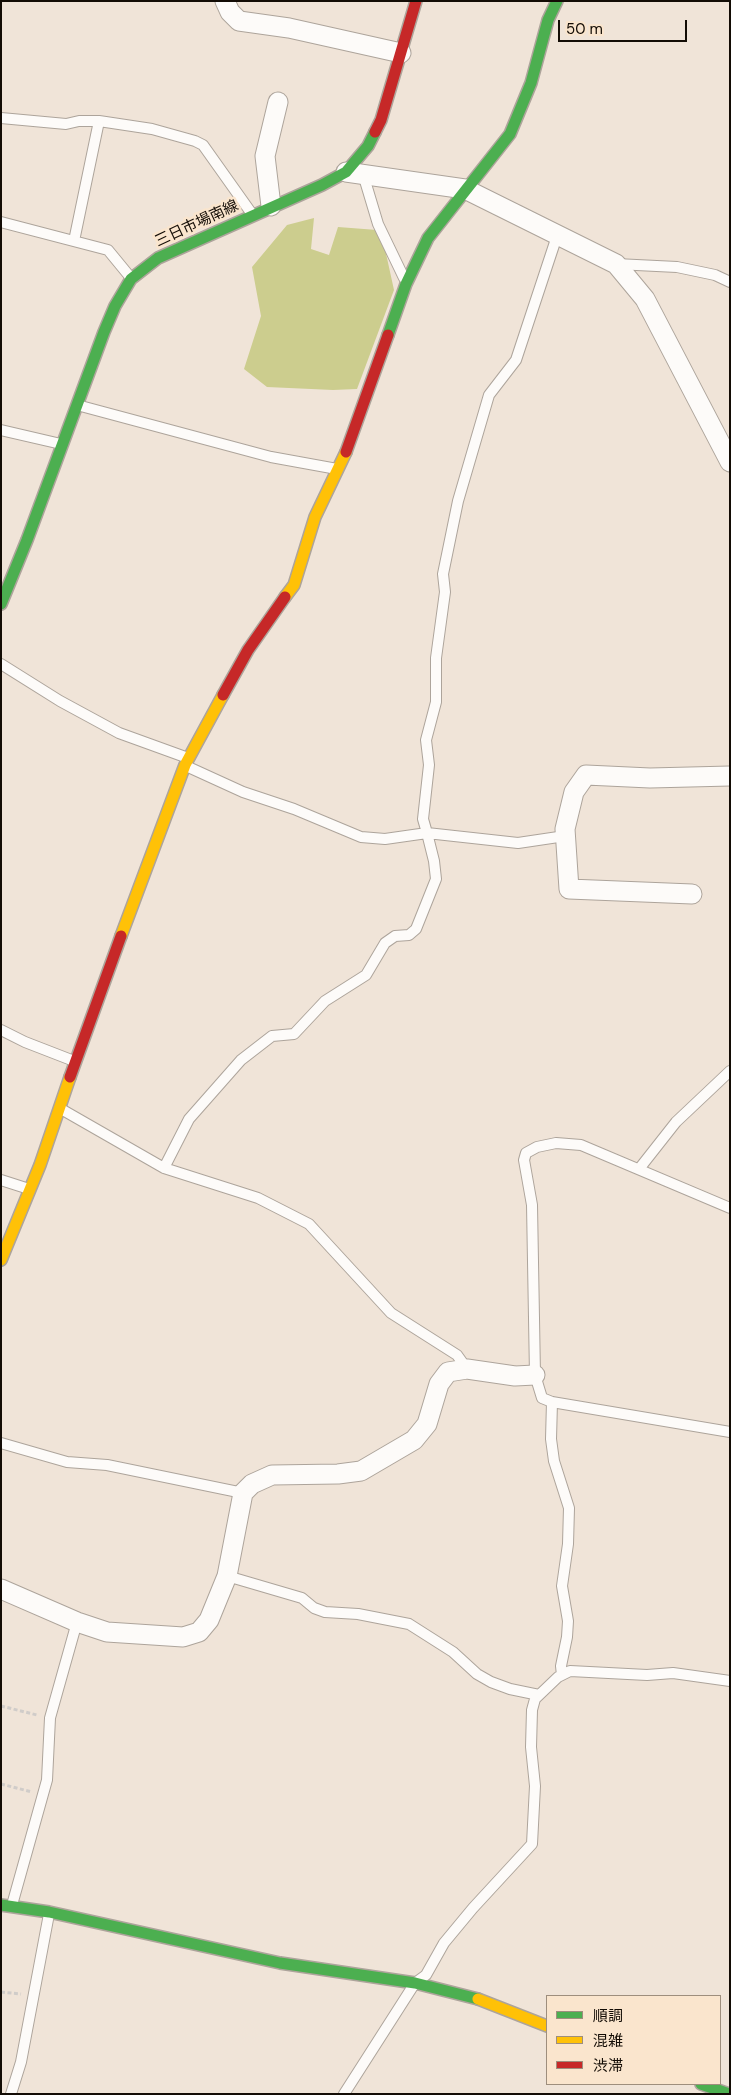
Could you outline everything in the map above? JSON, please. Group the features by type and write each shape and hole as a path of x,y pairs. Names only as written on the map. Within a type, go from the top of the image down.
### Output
{"street":[{"path":"225,1 230,12 239,21 289,28 402,53"},
{"name":"三日市場南線","path":"1,604 115,306 131,279 158,258 271,206 355,173 381,120 416,1"},
{"path":"1,1260 61,1109 99,994 187,762 248,650 294,585 315,517 338,469 406,284 428,238 510,134 531,83 548,20 557,1"},
{"path":"271,206 265,156 278,102"},
{"path":"355,173 465,189 558,233 616,264 645,299 730,462"},
{"path":"692,894 570,889 565,830 574,792 586,775 650,778 730,776"},
{"path":"1,1589 76,1622 107,1632 183,1637 199,1632 209,1620 227,1576 243,1493 252,1484 272,1475 338,1474 362,1471 414,1440 427,1424 439,1384 448,1372 466,1369 515,1376 535,1375"},
{"path":"6,1906 49,1912 280,1963 415,1983 468,1995 546,2026"},
{"path":"704,2085 729,2094"}],"lane":[{"path":"1,118 66,124 79,121 99,121 152,129 195,141 203,145 252,215"},
{"path":"74,241 99,121"},
{"path":"355,173 406,284"},
{"path":"1,222 108,250 131,279"},
{"path":"164,1168 189,1119 240,1060 272,1036 294,1034 326,1001 366,975 385,943 395,936 409,935 416,929 436,879 434,861 423,819 429,765 426,740 436,702 436,658 445,592 443,574 456,510 490,395 516,360 558,233"},
{"path":"616,264 677,267 715,275 730,282"},
{"path":"77,405 271,457 338,469"},
{"path":"1,430 63,444"},
{"path":"1,664 60,701 119,733 187,762 243,792 294,809 361,838 385,839 427,833 518,843 566,836"},
{"path":"1,1030 25,1042 76,1062"},
{"path":"639,1168 676,1122 730,1071"},
{"path":"61,1109 164,1168 258,1198 309,1224 391,1313 457,1355 466,1369"},
{"path":"730,1208 581,1145 556,1143 537,1147 526,1153 524,1160 532,1205 535,1375 542,1398 552,1402 730,1432"},
{"path":"1,1180 30,1190"},
{"path":"552,1402 551,1439 554,1460 569,1508 568,1544 562,1586 568,1621 561,1666 562,1675"},
{"path":"1,1443 67,1462 107,1465 243,1493"},
{"path":"227,1576 302,1598 314,1608 326,1612 358,1614 409,1624 453,1652 477,1674 491,1682 510,1689 539,1695"},
{"path":"6,1906 47,1780 50,1718 76,1622"},
{"path":"344,2094 415,1983 426,1975 444,1943 473,1908 532,1844 535,1786 531,1747 532,1710 535,1699 562,1675 570,1671 647,1675 673,1673 730,1681"},
{"path":"11,2094 21,2062 49,1912"}],"path":[{"path":"1,1706 50,1718"},
{"path":"1,1784 43,1795"},
{"path":"1,1992 34,1995"}],"green space":[{"path":"314,218 311,249 329,255 338,227 377,230 385,249 394,290 357,389 333,390 267,387 244,369 261,316 252,267 287,225"}],"traffic: fast":[{"path":"388,335 406,284 428,238 510,134 531,83 548,20 557,1"},
{"path":"1,604 27,540 104,332 115,306 131,279 158,258 322,185 346,172 368,146 375,132"},
{"path":"1,1905 49,1912 280,1963 415,1983 478,1999"},
{"path":"704,2085 729,2094"}],"traffic: slow":[{"path":"285,597 294,585 315,517 346,452"},
{"path":"121,936 185,765 223,695"},
{"path":"1,1260 40,1165 70,1077"},
{"path":"478,1999 546,2026"}],"traffic: jam":[{"path":"375,132 381,120 416,1"},
{"path":"346,452 388,335"},
{"path":"223,695 248,650 285,597"},
{"path":"70,1077 121,936"}]}
